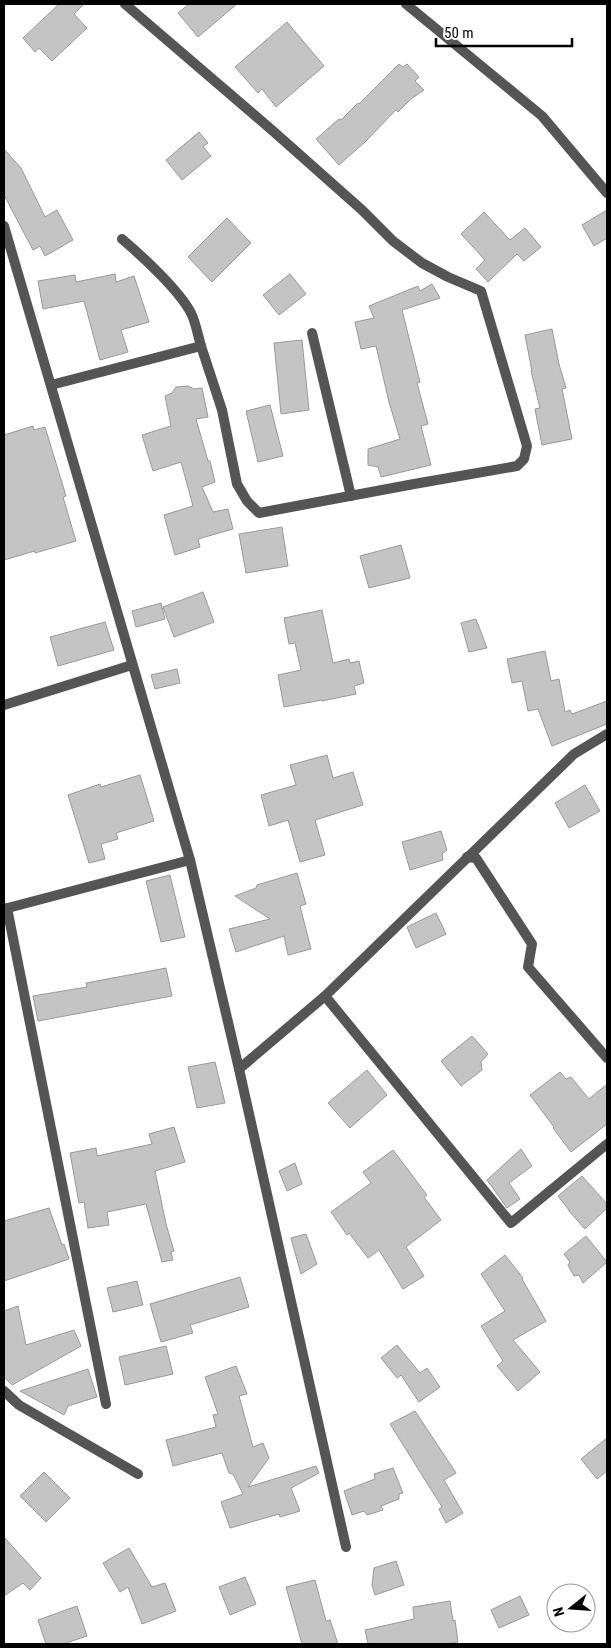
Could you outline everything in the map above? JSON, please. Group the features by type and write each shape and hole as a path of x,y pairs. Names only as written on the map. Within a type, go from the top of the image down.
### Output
{"street":[{"path":"122,239 177,294 191,313 222,410 237,484 247,501 259,514 517,466 524,459 527,446 481,291 448,277 422,263 393,241 362,210 273,131 125,4"},
{"path":"406,4 542,116 607,193"},
{"path":"4,226 190,860 239,1069 346,1547"},
{"path":"312,333 351,496"},
{"path":"52,385 202,346"},
{"path":"4,704 132,665"},
{"path":"239,1069 324,996 574,754 607,734"},
{"path":"467,858 476,858 532,944 528,967 607,1058"},
{"path":"106,1404 6,909 190,860"},
{"path":"324,996 511,1223 607,1144"},
{"path":"4,1391 19,1405 138,1474"}],"building":[{"path":"59,4 84,4 74,14 87,28 52,61 39,48 35,52 23,38"},
{"path":"189,4 237,4 198,37 178,13"},
{"path":"287,22 324,66 276,107 262,89 258,93 235,67"},
{"path":"399,64 403,67 407,64 419,77 415,81 424,90 411,99 398,112 396,110 365,142 339,165 316,139 359,104"},
{"path":"199,132 208,143 203,147 211,156 182,180 166,160"},
{"path":"4,149 21,168 45,217 57,210 73,240 45,256 40,246 33,250 4,195"},
{"path":"607,210 607,238 594,246 582,225"},
{"path":"484,212 510,240 525,228 541,247 524,261 517,254 488,282 476,269 485,260 461,234"},
{"path":"227,218 251,243 212,282 188,257"},
{"path":"115,274 116,282 134,276 149,322 121,330 128,352 100,360 84,301 43,309 38,281 75,275 76,282"},
{"path":"290,274 306,294 279,315 263,295"},
{"path":"432,284 440,298 402,310 420,382 417,383 428,424 421,426 431,465 381,477 378,467 368,465 368,449 400,439 376,346 361,349 355,322 374,318 369,306 418,286 420,291"},
{"path":"552,329 566,388 562,389 572,439 542,445 535,409 540,408 525,335"},
{"path":"302,340 309,410 281,414 274,343"},
{"path":"188,386 194,389 202,388 208,417 196,419 215,482 202,487 213,512 228,509 233,529 198,539 200,547 175,555 164,515 193,506 181,462 153,471 142,435 171,426 165,396 172,393 176,387"},
{"path":"270,405 283,456 258,462 246,411"},
{"path":"33,426 34,430 45,427 66,496 63,497 76,541 4,560 4,435"},
{"path":"282,527 288,566 246,573 239,534"},
{"path":"401,545 410,578 369,588 360,556"},
{"path":"203,592 214,622 174,637 163,607"},
{"path":"161,603 165,619 136,627 132,611"},
{"path":"322,610 333,663 349,659 350,663 359,661 364,683 354,686 356,694 284,707 278,675 301,670 295,643 289,644 284,618"},
{"path":"476,619 487,648 469,652 461,623"},
{"path":"105,622 114,650 58,666 50,637"},
{"path":"545,651 551,681 559,679 565,712 570,710 572,714 607,701 607,724 552,746 538,709 528,711 522,681 512,683 507,659"},
{"path":"177,669 180,683 155,689 151,675"},
{"path":"327,755 333,778 353,772 363,805 315,820 325,855 300,862 288,820 269,826 261,795 296,785 290,765"},
{"path":"140,775 154,821 116,833 118,839 101,844 105,859 89,863 68,795 100,784 101,787"},
{"path":"585,785 600,811 569,828 555,803"},
{"path":"441,831 447,850 442,854 443,860 410,870 402,842"},
{"path":"297,873 306,904 300,906 311,949 288,955 284,936 236,952 229,929 270,919 235,896 256,888 257,885"},
{"path":"170,875 185,937 161,942 146,881"},
{"path":"436,913 446,934 416,948 407,927"},
{"path":"166,968 172,996 38,1021 33,996 87,987 86,983"},
{"path":"472,1036 488,1054 481,1062 482,1070 461,1086 441,1061"},
{"path":"215,1062 225,1103 197,1108 188,1067"},
{"path":"367,1070 387,1095 350,1128 328,1103"},
{"path":"560,1072 566,1079 571,1077 589,1099 607,1084 607,1124 571,1152 530,1095"},
{"path":"174,1127 185,1162 155,1171 166,1224 174,1251 171,1252 173,1260 162,1262 146,1204 107,1212 109,1225 88,1228 84,1202 79,1203 70,1153 96,1148 97,1156 152,1144 149,1134"},
{"path":"521,1149 532,1166 509,1183 520,1199 507,1208 487,1180"},
{"path":"393,1150 427,1195 424,1197 441,1220 406,1247 424,1276 403,1289 379,1250 368,1258 349,1233 347,1235 331,1212 371,1183 363,1172"},
{"path":"295,1163 302,1184 287,1191 279,1171"},
{"path":"582,1176 607,1204 607,1208 585,1229 558,1196"},
{"path":"49,1208 69,1259 4,1281 4,1221"},
{"path":"306,1234 317,1264 301,1274 291,1238"},
{"path":"586,1236 607,1262 583,1283 579,1275 574,1276 568,1265 570,1262 564,1254"},
{"path":"505,1255 523,1278 546,1321 513,1340 540,1372 518,1391 497,1366 503,1361 481,1326 505,1311 481,1274"},
{"path":"240,1277 249,1307 190,1325 193,1333 161,1342 150,1304"},
{"path":"137,1281 143,1305 113,1312 107,1288"},
{"path":"18,1306 26,1345 74,1330 81,1346 12,1385 4,1377 4,1311"},
{"path":"397,1345 420,1373 427,1368 440,1387 419,1402 401,1375 397,1378 381,1358"},
{"path":"166,1346 173,1374 125,1385 119,1357"},
{"path":"236,1366 247,1394 239,1396 253,1447 263,1443 269,1458 248,1487 316,1466 319,1473 291,1488 300,1511 280,1517 279,1514 230,1528 221,1502 243,1494 233,1474 229,1473 222,1453 173,1466 166,1440 216,1427 213,1415 218,1414 205,1377"},
{"path":"88,1369 97,1397 68,1406 64,1415 20,1391"},
{"path":"415,1411 456,1473 444,1480 463,1513 446,1523 439,1509 442,1507 390,1424"},
{"path":"607,1438 607,1471 597,1479 581,1459"},
{"path":"393,1468 403,1493 399,1494 399,1499 381,1506 383,1510 367,1515 364,1511 352,1515 344,1491 375,1479 374,1474"},
{"path":"44,1472 70,1498 46,1522 20,1496"},
{"path":"4,1537 41,1578 30,1590 23,1583 4,1596"},
{"path":"129,1548 152,1587 165,1583 176,1611 142,1624 128,1587 120,1592 103,1563"},
{"path":"396,1561 404,1585 375,1595 372,1585 374,1568"},
{"path":"245,1577 256,1604 230,1615 219,1587"},
{"path":"315,1580 326,1621 330,1620 338,1644 302,1644 286,1587"},
{"path":"520,1596 529,1615 499,1628 491,1610"},
{"path":"450,1601 458,1642 446,1644 368,1644 365,1630 414,1619 413,1607"},
{"path":"77,1606 87,1636 63,1644 46,1644 38,1620"}]}
